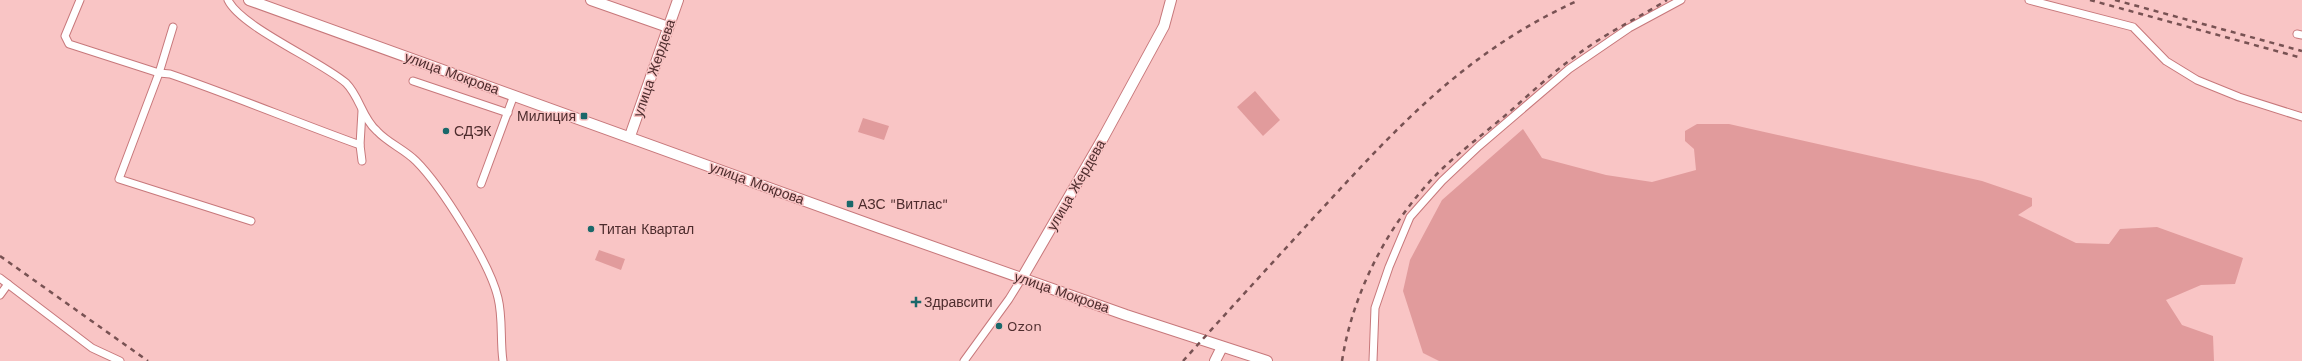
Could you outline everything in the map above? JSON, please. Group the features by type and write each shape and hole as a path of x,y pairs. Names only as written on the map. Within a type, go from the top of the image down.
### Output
{"main road":[{"name":"улица Мокрова","path":"249,0 1022,278 1267,361"},
{"path":"591,0 668,27"},
{"name":"улица Жердева","path":"630,136 678,0"},
{"name":"улица Жердева","path":"1022,278 1103,138 1164,26 1171,0"},
{"path":"1215,361 1222,347"}],"street":[{"path":"80,0 65,36 69,44 159,73 170,74 247,101 270,113 360,145"},
{"path":"228,0 234,10 250,22 338,76 352,90 362,111 377,132 406,152 424,170 453,210 485,263 494,283 499,299 503,361"},
{"path":"1373,361 1375,308 1389,267 1410,217 1442,181 1479,146 1569,68 1629,28 1681,0"},
{"path":"2029,0 2133,27 2166,61 2197,80 2239,97 2302,117"},
{"path":"173,27 159,73 119,179 251,221"},
{"path":"413,81 508,113"},
{"path":"481,184 514,95"},
{"path":"362,111 360,145 362,161"},
{"path":"0,278 92,348 120,361"},
{"name":"улица Жердева","path":"964,361 1022,278"},
{"path":"0,295 8,284"}],"shaded area":[{"path":"1255,91 1280,120 1263,136 1237,107"},
{"path":"863,118 889,126 884,140 858,132"},
{"path":"1697,124 1729,124 1982,181 2032,198 2032,206 2018,215 2076,243 2109,244 2120,229 2157,227 2243,258 2235,284 2201,285 2166,300 2182,325 2213,336 2214,361 1439,361 1423,353 1403,291 1410,260 1442,200 1523,129 1542,158 1606,175 1652,182 1696,170 1694,149 1685,141 1685,131"},
{"path":"599,250 625,259 621,270 595,260"}],"railway":[{"path":"1183,361 1349,179 1408,119 1469,66 1503,42 1539,20 1579,0"},
{"path":"1342,361 1347,334 1365,282 1391,232 1424,188 1443,168 1567,62 1598,40 1667,0"},
{"path":"2090,0 2302,58"},
{"path":"2115,0 2302,51"},
{"path":"0,256 148,361"}],"place":[{"name":"Милиция","path":"584,116"},
{"name":"СДЭК","path":"446,131"},
{"name":"АЗС \"Витлас\"","path":"850,204"},
{"name":"Титан Квартал","path":"591,229"},
{"name":"Здравсити","path":"916,302"},
{"name":"Ozon","path":"999,326"}]}
